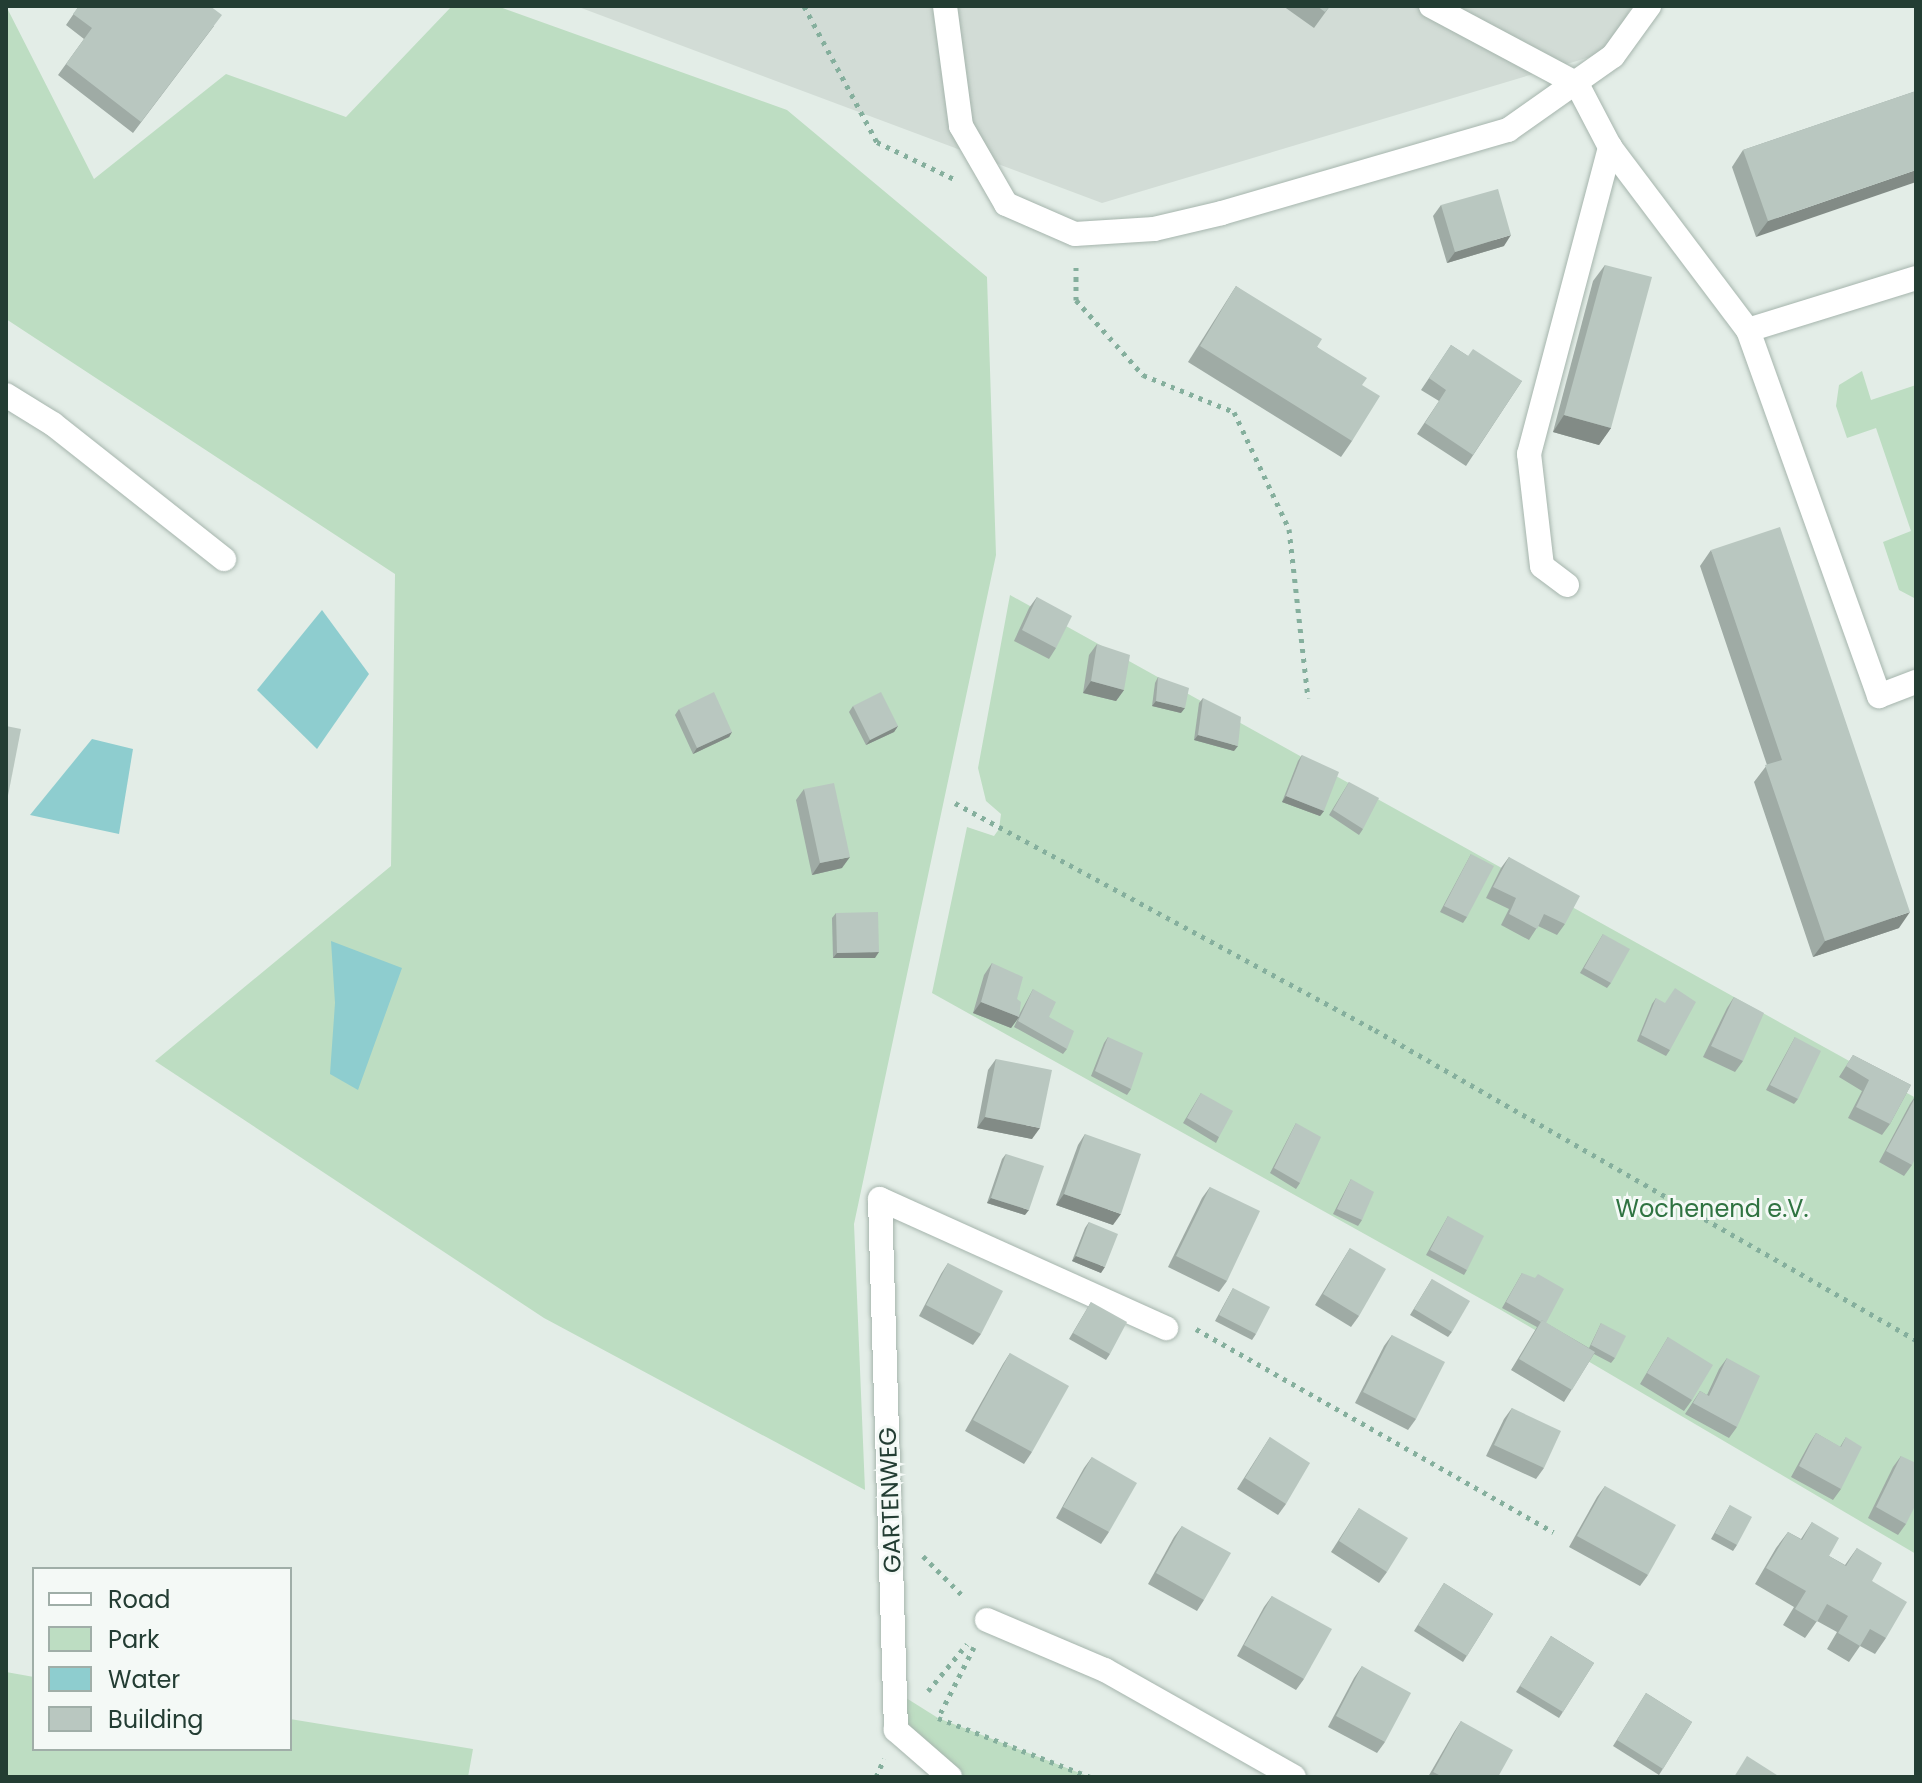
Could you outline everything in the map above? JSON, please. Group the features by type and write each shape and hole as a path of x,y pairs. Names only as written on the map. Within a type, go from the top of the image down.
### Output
{"street":[{"path":"945,6 961,126 1006,204 1075,234 1154,229 1222,213 1508,130 1613,56 1649,6"},
{"path":"1431,6 1577,84 1610,147 1748,330 1879,696 1916,682"},
{"path":"1567,585 1542,566 1529,454 1610,147"},
{"path":"1748,330 1916,278"},
{"path":"6,395 53,424 224,559"},
{"name":"GARTENWEG","path":"950,1777 896,1730 880,1199 1166,1328"},
{"path":"987,1620 1105,1670 1294,1777"}],"path":[{"path":"804,6 877,142 1006,204"},
{"path":"1075,234 1076,300 1143,375 1234,412 1289,529 1308,698"},
{"path":"955,803 1375,1030 1916,1340"},
{"path":"1166,1328 1186,1323 1553,1532"},
{"path":"892,1525 987,1620 938,1718 1090,1777"}],"shaded area":[{"path":"576,6 1632,6 1607,52 1102,203"}],"green space":[{"path":"6,6 94,179 226,74 346,117 452,6 497,6 787,110 987,277 996,555 854,1224 865,1490 544,1318 155,1061 391,866 395,574 6,319"},
{"path":"1862,371 1871,400 1916,385 1916,599 1899,590 1883,542 1911,531 1876,428 1847,438 1836,406 1839,385"},
{"name":"Wochenend e.V.","path":"1010,595 1916,1098 1916,1554 1501,1310 932,993 967,827 994,836 999,829 1001,814 986,801 978,768"},
{"path":"6,1672 32,1677 32,1751 292,1751 292,1719 473,1749 468,1777 6,1777"},
{"path":"895,1691 938,1718 1090,1777 950,1777 896,1730"}],"water":[{"path":"322,610 369,674 317,749 257,690"},
{"path":"92,739 133,749 119,834 30,815"},
{"path":"331,941 402,968 358,1090 330,1074 335,1003"}],"building":[{"path":"79,6 210,6 222,15 141,122 66,64 92,28 73,14"},
{"path":"1916,91 1916,170 1768,221 1743,150"},
{"path":"1498,189 1511,235 1455,252 1441,205"},
{"path":"1605,265 1652,277 1611,428 1564,415"},
{"path":"1236,286 1322,339 1317,347 1367,378 1362,385 1380,396 1352,441 1200,346"},
{"path":"1451,345 1468,356 1473,349 1522,381 1473,455 1425,423 1446,390 1429,378"},
{"path":"1780,527 1910,912 1825,941 1765,765 1782,760 1711,550"},
{"path":"1037,597 1072,616 1056,648 1022,630"},
{"path":"1097,644 1130,655 1124,690 1091,681"},
{"path":"1158,677 1189,688 1185,708 1156,701"},
{"path":"714,692 732,732 697,748 679,709"},
{"path":"881,692 898,726 870,740 853,706"},
{"path":"1203,698 1241,717 1238,746 1198,735"},
{"path":"6,726 21,729 6,806"},
{"path":"1302,755 1339,772 1324,811 1286,796"},
{"path":"1349,782 1379,798 1363,829 1333,810"},
{"path":"834,783 850,857 820,863 804,789"},
{"path":"1471,854 1494,866 1467,917 1444,906"},
{"path":"1509,857 1580,896 1565,924 1544,914 1537,929 1509,914 1516,898 1493,887"},
{"path":"878,912 879,952 837,953 836,913"},
{"path":"1603,934 1630,949 1611,983 1584,968"},
{"path":"992,963 1023,977 1017,999 1021,1002 1019,1017 981,1002"},
{"path":"1675,988 1696,1002 1670,1050 1641,1035 1656,998 1665,1003"},
{"path":"1033,989 1056,1002 1049,1017 1074,1031 1067,1049 1018,1021"},
{"path":"1734,997 1764,1013 1743,1061 1711,1046"},
{"path":"1108,1037 1143,1053 1131,1089 1095,1071"},
{"path":"1795,1037 1821,1051 1798,1099 1770,1085"},
{"path":"1853,1055 1911,1085 1890,1124 1856,1107 1869,1080 1846,1066"},
{"path":"996,1059 1052,1070 1040,1128 985,1117"},
{"path":"1201,1093 1233,1111 1219,1137 1187,1118"},
{"path":"1916,1096 1916,1157 1912,1165 1886,1151"},
{"path":"1296,1123 1321,1137 1300,1183 1274,1168"},
{"path":"1085,1134 1141,1154 1121,1214 1064,1194"},
{"path":"1006,1154 1044,1166 1029,1210 991,1198"},
{"path":"1351,1179 1374,1192 1362,1220 1337,1209"},
{"path":"1210,1187 1260,1211 1227,1281 1176,1256"},
{"path":"1448,1216 1484,1236 1467,1270 1430,1250"},
{"path":"1089,1222 1118,1234 1105,1267 1076,1256"},
{"path":"1350,1248 1386,1269 1359,1316 1323,1294"},
{"path":"948,1263 1003,1291 981,1334 926,1305"},
{"path":"1522,1273 1535,1278 1538,1274 1564,1289 1546,1323 1506,1302"},
{"path":"1432,1279 1470,1301 1452,1332 1414,1309"},
{"path":"1233,1288 1270,1307 1256,1334 1219,1315"},
{"path":"1091,1302 1127,1322 1110,1354 1073,1333"},
{"path":"1542,1320 1595,1352 1572,1390 1519,1359"},
{"path":"1601,1323 1626,1336 1615,1358 1591,1345"},
{"path":"1392,1335 1445,1362 1416,1419 1363,1392"},
{"path":"1668,1337 1713,1365 1692,1400 1647,1373"},
{"path":"1010,1353 1069,1386 1032,1452 973,1420"},
{"path":"1727,1358 1760,1376 1737,1427 1693,1403 1700,1391 1709,1396"},
{"path":"1512,1408 1561,1431 1544,1468 1494,1445"},
{"path":"1816,1433 1841,1447 1846,1437 1862,1447 1841,1489 1799,1466"},
{"path":"1270,1437 1310,1463 1286,1504 1245,1478"},
{"path":"1901,1456 1916,1463 1916,1504 1906,1524 1876,1507"},
{"path":"1092,1457 1137,1483 1109,1532 1063,1507"},
{"path":"1605,1486 1676,1525 1648,1575 1577,1536"},
{"path":"1730,1505 1752,1517 1737,1545 1715,1533"},
{"path":"1359,1508 1408,1538 1387,1572 1339,1541"},
{"path":"1812,1522 1839,1538 1829,1556 1846,1566 1857,1548 1882,1563 1872,1581 1907,1602 1886,1638 1870,1629 1860,1646 1838,1633 1848,1616 1827,1604 1817,1622 1795,1609 1806,1591 1766,1568 1788,1532 1802,1540"},
{"path":"1182,1526 1231,1553 1204,1600 1156,1573"},
{"path":"1444,1583 1493,1614 1467,1656 1418,1625"},
{"path":"1272,1596 1332,1629 1304,1679 1244,1645"},
{"path":"1551,1636 1594,1663 1563,1712 1520,1686"},
{"path":"1362,1666 1411,1693 1385,1742 1336,1716"},
{"path":"1646,1693 1692,1722 1663,1769 1617,1740"},
{"path":"1461,1721 1513,1750 1498,1777 1443,1777 1433,1772"},
{"path":"1747,1756 1780,1777 1734,1777"}]}
